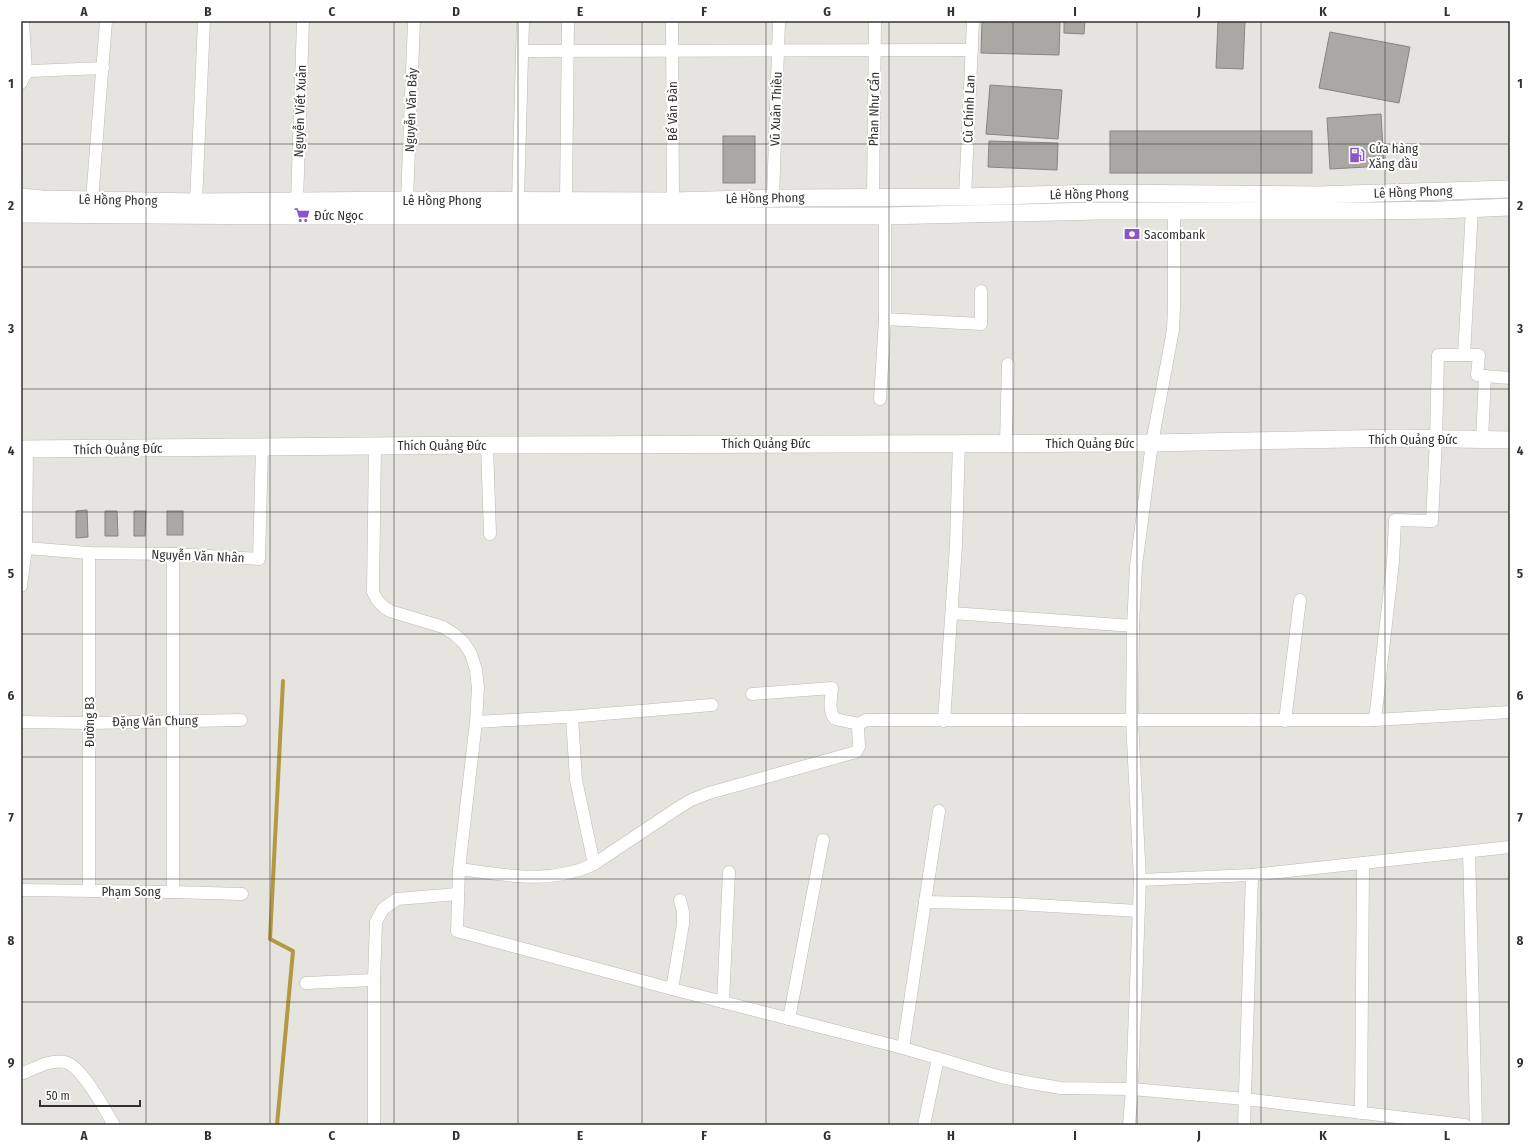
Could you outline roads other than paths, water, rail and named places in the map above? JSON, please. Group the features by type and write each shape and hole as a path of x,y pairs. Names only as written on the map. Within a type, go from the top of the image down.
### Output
{"main road":[{"name":"Lê Hồng Phong","path":"21,197 42,199 65,207 293,216 673,208 773,198 965,197 1097,193 1317,195 1510,189"},
{"path":"1440,192 1441,210"},
{"path":"1097,193 1097,211"},
{"path":"1372,194 1372,211"},
{"name":"Lê Hồng Phong","path":"21,214 65,207 92,200 196,202 566,200 673,208 885,216 1097,211 1372,211 1510,207"},
{"name":"Thích Quảng Đức","path":"24,449 959,442 1152,443 1436,439 1510,440"}],"street":[{"path":"23,21 24,78"},
{"path":"92,200 106,21"},
{"path":"196,202 204,21"},
{"name":"Nguyễn Viết Xuân","path":"297,201 303,21"},
{"name":"Nguyễn Văn Bảy","path":"408,200 414,21"},
{"path":"518,200 523,21"},
{"path":"566,200 568,21"},
{"name":"Bế Văn Đàn","path":"672,21 673,208"},
{"name":"Vũ Xuân Thiều","path":"773,198 779,21"},
{"name":"Phan Như Cẩn","path":"873,197 875,21"},
{"name":"Cù Chính Lan","path":"965,197 973,21"},
{"path":"522,51 972,50"},
{"path":"24,78 30,71 103,68"},
{"path":"1464,355 1472,208"},
{"path":"1129,1125 1132,1089 1140,880 1132,720 1133,626 1136,566 1152,443 1172,330 1174,307 1174,212"},
{"path":"880,399 885,319 885,216"},
{"path":"885,319 981,324 981,290"},
{"path":"1375,720 1393,562 1395,520 1432,521 1438,355 1480,355 1477,376 1510,378"},
{"path":"1006,443 1008,364"},
{"path":"1482,440 1485,376"},
{"path":"944,721 952,613 959,442"},
{"path":"487,445 490,534"},
{"path":"375,446 373,592 377,601 382,606 390,610 443,627 454,634 464,643 471,654 476,670 478,688 476,722 459,869 457,931 672,989 903,1048 1001,1077 1031,1084 1061,1088 1132,1089 1245,1099 1465,1125"},
{"name":"Nguyễn Văn Nhân","path":"26,548 89,554 173,554 259,558 262,447"},
{"path":"21,586 26,548 24,449"},
{"name":"Đường B3","path":"89,554 89,891"},
{"path":"173,554 173,892"},
{"path":"1285,721 1300,600"},
{"path":"952,613 1133,626"},
{"path":"752,694 832,688 830,705 832,716 835,720 859,724 866,720 1375,720 1510,712"},
{"path":"476,722 572,717 712,705"},
{"path":"572,717 576,780 594,864"},
{"name":"Đặng Văn Chung","path":"21,722 241,720"},
{"path":"459,869 526,878 537,878 580,871 594,864 692,800 709,793 856,752 859,747 859,724"},
{"path":"903,1048 939,811"},
{"path":"789,1019 823,840"},
{"path":"1140,880 1252,875 1510,847"},
{"path":"1469,852 1476,1125"},
{"path":"1361,1113 1363,863"},
{"path":"723,1002 729,872"},
{"path":"1244,1125 1252,875"},
{"name":"Phạm Song","path":"21,890 242,894"},
{"path":"374,1125 374,980 376,922 383,909 397,899 458,894"},
{"path":"672,989 683,924 683,912 680,900"},
{"path":"925,902 1016,904 1138,911"},
{"path":"306,983 374,980"},
{"path":"924,1125 938,1058"},
{"path":"21,1074 49,1062 66,1062 77,1068 93,1090 114,1125"}],"waterway":[{"path":"277,1125 293,951 270,939 283,681"}],"place":[{"name":"Cửa hàng Xăng dầu","path":"1357,155"},
{"name":"Đức Ngọc","path":"302,215"},
{"name":"Sacombank","path":"1132,234"}]}
